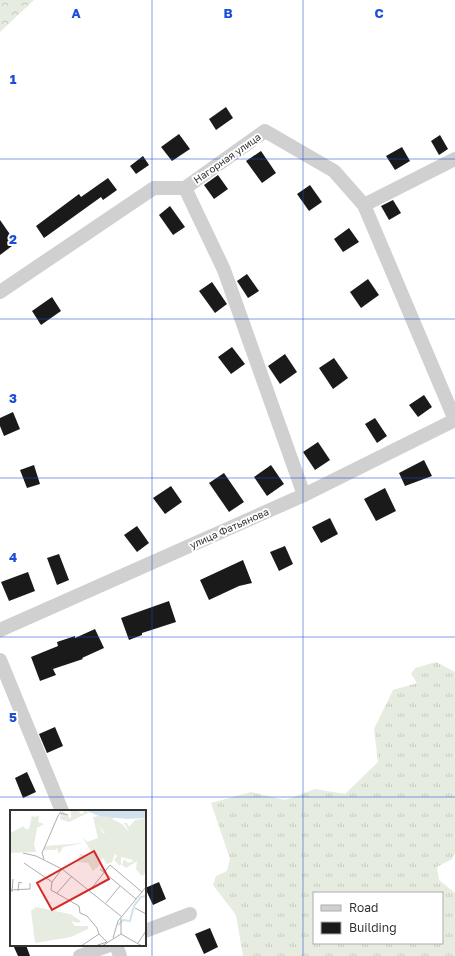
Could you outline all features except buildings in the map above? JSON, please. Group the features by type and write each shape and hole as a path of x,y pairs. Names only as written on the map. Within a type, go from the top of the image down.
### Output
{"street":[{"name":"Нагорная улица","path":"0,292 154,188 185,188 265,131 334,171 364,205"},
{"path":"455,159 364,205 455,420"},
{"path":"185,188 224,270 304,495"},
{"name":"улица Фатьянова","path":"0,630 304,495 455,420"},
{"path":"0,660 62,810"},
{"path":"146,931 190,914"},
{"path":"80,956 107,946"},
{"path":"116,946 120,956"}],"green space":[{"path":"0,0 34,0 0,32"},
{"path":"436,662 455,672 455,853 452,859 437,867 439,880 455,893 455,956 243,956 236,915 213,885 216,876 227,871 230,859 211,803 251,792 285,800 315,789 345,794 378,762 374,729 393,690 417,683 411,674 415,668"}]}
